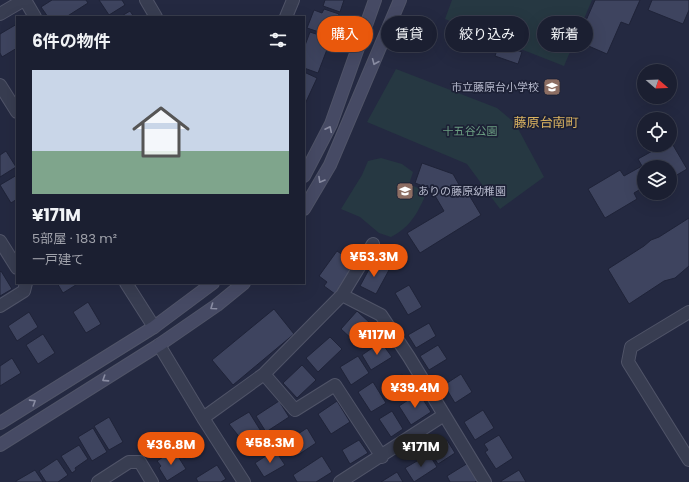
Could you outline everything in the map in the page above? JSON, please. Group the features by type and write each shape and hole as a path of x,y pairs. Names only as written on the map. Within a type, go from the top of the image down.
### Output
{"street":[{"path":"0,14 25,0 34,16"},
{"path":"146,0 155,16"},
{"path":"286,16 293,0"},
{"path":"305,174 331,124 375,0"},
{"path":"305,207 330,165 400,0"},
{"path":"0,85 16,110"},
{"path":"0,241 16,266"},
{"path":"203,418 264,374 342,295 373,244"},
{"path":"0,306 24,291 26,284"},
{"path":"127,284 154,327"},
{"path":"0,423 154,327 212,284"},
{"path":"0,445 159,345 217,305 243,284"},
{"path":"342,295 381,315 485,482"},
{"path":"689,312 631,347 628,362 689,460"},
{"path":"159,345 244,482"},
{"path":"264,374 294,410 335,385 382,457"},
{"path":"340,482 382,457 444,416"},
{"path":"98,482 130,462 140,462 152,482"}],"green space":[{"path":"452,0 592,0 585,16 537,16 537,52 570,52 564,66 529,52 529,16 446,16"},
{"name":"十五谷公園","path":"396,69 497,108 515,123 544,177 500,209 467,164 367,122"},
{"path":"381,158 402,164 413,172 409,184 427,192 409,224 391,237 379,233 360,217 341,209 362,175 368,161"}],"building":[{"path":"52,0 86,0 88,3 68,16 47,16 41,7"},
{"path":"99,0 122,0 125,5 109,15"},
{"path":"325,0 344,0 340,12 323,6"},
{"path":"595,0 640,0 629,25 621,22 607,54 593,48 593,16 588,16"},
{"path":"652,0 689,0 689,10 683,24 648,10"},
{"path":"324,9 339,14 338,16 317,16 317,31 307,28 314,10 322,13"},
{"path":"130,11 133,16 122,16"},
{"path":"16,25 16,49 2,57 0,53 0,34"},
{"path":"310,32 317,34 317,52 326,52 318,73 305,68 305,45"},
{"path":"496,52 522,52 518,64 495,56"},
{"path":"305,72 317,78 305,104"},
{"path":"6,151 16,167 0,177 0,155"},
{"path":"650,152 677,152 687,169 677,175 677,160 638,159"},
{"path":"422,163 453,174 466,197 469,195 481,215 420,253 407,233 444,211 431,189 415,183"},
{"path":"637,169 637,191 634,193 637,199 605,218 588,189 620,170 624,176"},
{"path":"16,176 16,200 11,203 0,185"},
{"path":"689,218 689,266 675,278 664,281 629,304 608,269 651,240 659,237"},
{"path":"337,251 356,264 335,294 324,286 327,282 319,276"},
{"path":"373,262 389,270 376,294 360,286"},
{"path":"1,271 12,289 0,296 0,272"},
{"path":"58,284 77,284 63,293"},
{"path":"409,285 422,307 408,315 395,293"},
{"path":"88,302 101,324 86,333 73,312"},
{"path":"274,309 294,334 233,385 212,360"},
{"path":"357,311 370,323 354,341 341,329"},
{"path":"29,312 38,327 17,341 8,326"},
{"path":"429,323 436,336 416,348 408,335"},
{"path":"43,334 55,353 38,364 26,345"},
{"path":"330,337 342,349 318,372 306,358"},
{"path":"381,342 392,357 371,370 362,355"},
{"path":"438,345 447,359 429,370 420,356"},
{"path":"358,356 369,373 351,385 340,367"},
{"path":"12,358 21,373 0,386 0,366"},
{"path":"302,365 316,380 297,398 283,383"},
{"path":"402,374 410,386 393,398 385,386"},
{"path":"461,374 472,392 455,403 444,385"},
{"path":"373,382 386,403 371,412 358,392"},
{"path":"419,393 431,412 411,425 399,406"},
{"path":"279,401 289,417 266,432 256,416"},
{"path":"337,401 350,422 331,434 318,414"},
{"path":"483,410 494,428 475,440 464,422"},
{"path":"392,411 403,429 391,437 379,419"},
{"path":"249,412 262,433 245,444 229,424"},
{"path":"109,417 123,442 109,450 94,426"},
{"path":"93,428 107,452 92,461 78,437"},
{"path":"307,428 316,443 298,455 289,440"},
{"path":"195,433 204,446 184,459 175,445"},
{"path":"499,435 513,458 496,469 485,452 488,450 484,444"},
{"path":"359,440 368,453 350,464 342,450"},
{"path":"447,440 455,453 438,464 430,451"},
{"path":"79,445 88,459 75,468 76,470 72,473 61,456"},
{"path":"174,450 186,469 167,481 159,468 161,466 157,461"},
{"path":"275,450 285,465 264,477 255,463"},
{"path":"429,454 437,467 414,482 405,468"},
{"path":"322,456 332,472 316,482 297,482 293,475"},
{"path":"57,459 68,475 58,482 46,482 39,471"},
{"path":"468,463 478,480 475,482 450,482 447,476"},
{"path":"217,465 226,479 221,482 198,482 196,478"},
{"path":"35,470 43,482 16,482 16,481"},
{"path":"519,470 526,482 501,482 501,481"},
{"path":"397,472 403,482 381,482"}],"place":[{"name":"市立藤原台小学校","path":"552,87"},
{"name":"ありの藤原幼稚園","path":"405,191"}],"district":[{"name":"藤原台南町","path":"546,122"}]}
